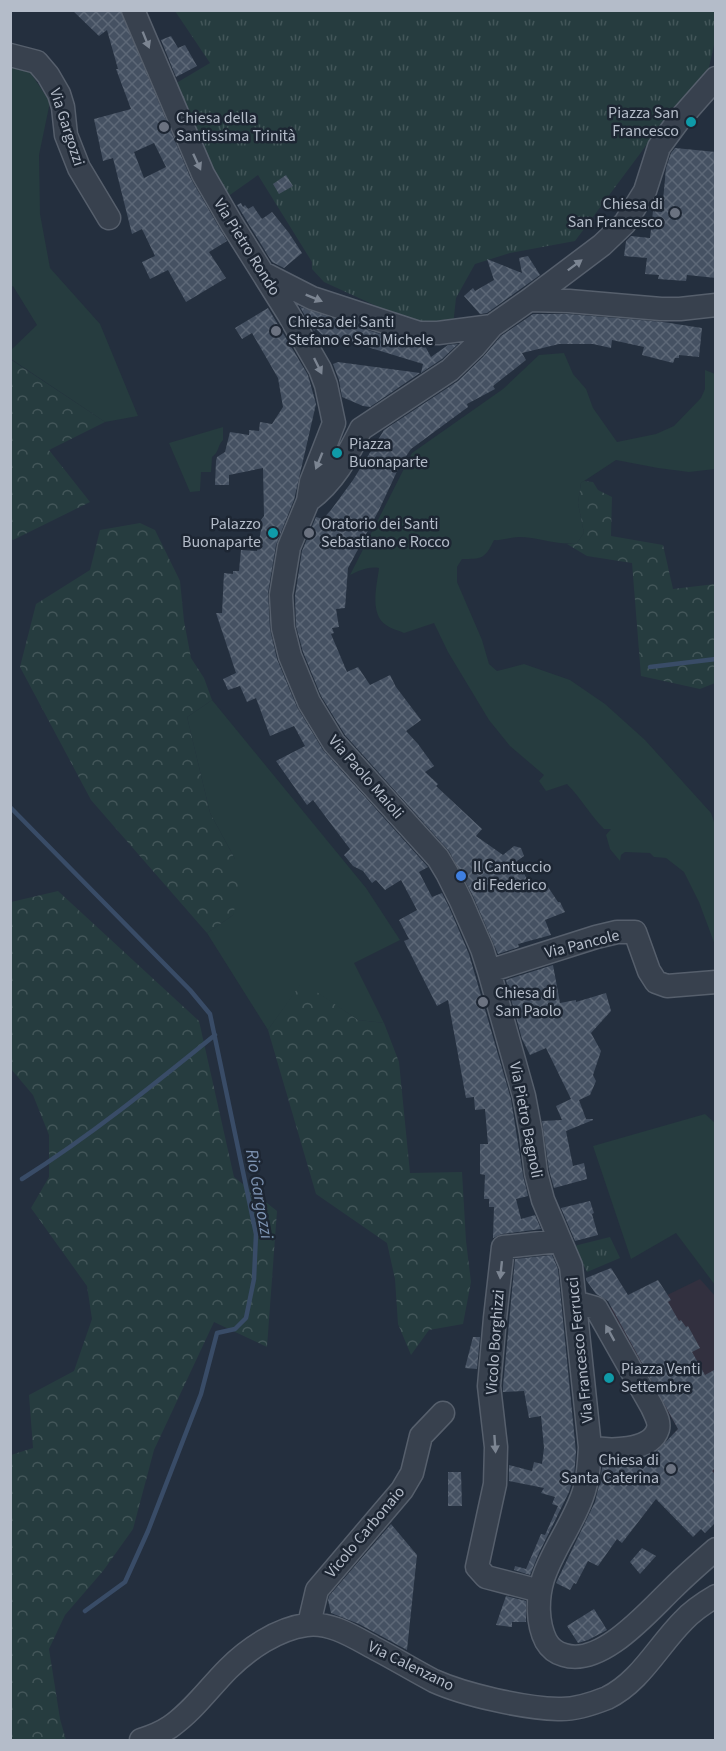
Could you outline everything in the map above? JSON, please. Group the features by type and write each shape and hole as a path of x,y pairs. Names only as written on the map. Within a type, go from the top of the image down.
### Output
{"street":[{"name":"Via Pietro Rondo","path":"134,10 202,174 320,369 334,423"},
{"name":"Via Gargozzi","path":"10,55 38,62 48,75 59,94 66,135 79,168 109,218"},
{"path":"308,501 320,492 346,461 361,429 450,370 492,326 602,245 625,223 645,191 659,147 716,78"},
{"path":"262,273 312,298 420,333 492,326"},
{"path":"529,300 661,309 716,305"},
{"path":"308,501 311,482 334,423 347,428 361,429"},
{"name":"Via Paolo Maioli","path":"308,501 288,547 282,595 283,628 290,656 309,702 334,743 443,865 482,949 489,971"},
{"name":"Via Pancole","path":"489,971 596,937 617,932 635,932 649,971 656,982 667,986 716,982"},
{"name":"Via Pietro Bagnoli","path":"489,971 524,1096 541,1191 559,1242 571,1266"},
{"name":"Vicolo Borghizzi","path":"540,1591 486,1577 477,1567 495,1484 496,1447 489,1386 503,1247 559,1242"},
{"name":"Via Francesco Ferrucci","path":"571,1266 590,1448 589,1469 583,1496 544,1576 540,1591 539,1614 542,1632 548,1645 557,1653 568,1657 582,1657 614,1642 716,1549"},
{"path":"575,1302 596,1308 659,1423 654,1436 647,1442 629,1449 590,1448"},
{"name":"Vicolo Carbonaio","path":"309,1624 317,1590 402,1490 412,1473 421,1436 443,1413"},
{"name":"Via Calenzano","path":"141,1740 169,1727 210,1690 233,1664 257,1646 285,1630 309,1624 335,1629 436,1681 481,1696 559,1709 583,1706 608,1697 631,1682 684,1620 716,1596"}],"shaded area":[{"path":"700,1279 715,1296 715,1498 672,1435 678,1429 606,1310 617,1304 663,1297"}],"green space":[{"path":"175,11 715,11 715,40 708,72 674,108 575,241 510,253 475,264 456,298 453,325 420,326 324,282 312,269 312,262 258,175 227,197 203,154 173,85 210,63"},
{"path":"11,60 28,69 50,102 39,155 40,214 50,268 100,324 138,416 105,422 11,359 11,350 37,325 13,286 11,287"},
{"path":"564,353 573,374 586,389 593,408 617,442 656,434 674,426 701,398 705,389 705,370 715,374 715,469 689,472 616,460 581,483 578,503 584,533 577,543 519,537 494,540 482,557 462,559 457,567 457,582 482,640 489,664 497,671 524,664 570,680 605,704 645,740 711,813 716,828 715,945 699,902 684,872 666,858 654,857 650,853 625,852 621,855 620,861 610,849 606,835 611,829 604,829 567,784 546,791 539,781 544,775 510,746 489,720 448,652 434,623 404,633 388,626 377,614 376,591 379,568 367,568 350,575 412,453 503,389 539,355"},
{"path":"10,359 105,422 49,450 90,502 13,540 10,538"},
{"path":"223,427 223,440 212,457 211,472 201,472 200,491 190,492 169,443"},
{"path":"593,482 598,490 612,497 611,536 663,545 673,589 715,584 715,683 700,689 641,676 632,563 587,556 567,544 577,543 584,533 578,503 581,483"},
{"path":"140,523 155,530 180,581 191,658 204,678 212,700 187,717 210,813 235,859 239,891 233,915 207,933 91,800 20,667 36,604 90,570 100,530"},
{"path":"212,700 366,888 400,940 354,963 384,1023 358,1020 302,983 268,1030 207,933 233,915 235,859 210,813 187,717"},
{"path":"58,891 199,1021 234,1177 277,1211 267,1347 214,1322 154,1450 133,1529 103,1571 65,1615 49,1649 60,1719 66,1740 11,1740 11,1455 33,1448 29,1395 74,1371 92,1319 87,1286 31,1208 49,1177 49,1135 33,1095 11,1069 11,902"},
{"path":"302,982 358,1020 384,1023 399,1062 410,1173 462,1172 471,1282 463,1324 429,1330 411,1355 398,1324 395,1279 387,1243 316,1194 268,1030"},
{"path":"705,1114 715,1123 715,1285 676,1233 631,1259 593,1146"},
{"path":"610,1237 620,1258 587,1272 574,1246"}],"building":[{"path":"72,10 120,10 191,179 227,241 209,252 226,278 186,302 168,270 150,279 142,262 155,256 142,229 132,234 113,158 103,161 94,119 131,109 116,69 118,69 107,30 99,36","holes":["154,143 166,167 144,178 134,152"]},
{"path":"171,36 178,48 185,45 197,66 176,77 161,40"},
{"name":"Chiesa di San Francesco","path":"675,148 716,152 716,278 687,275 686,281 658,279 659,275 645,274 647,258 624,256 626,241 631,236 650,238 653,211 662,212 666,168"},
{"path":"286,175 293,186 279,194 273,184"},
{"path":"241,203 248,209 253,206 262,219 272,212 302,253 284,268 272,262 237,205"},
{"path":"528,256 540,275 487,313 480,314 464,296 473,288 475,291 494,280 487,259 522,273 519,258"},
{"path":"300,307 415,346 425,346 431,357 448,345 458,344 442,359 421,373 423,364 338,338 333,345 316,329 314,331"},
{"path":"268,308 308,375 316,404 294,500 276,545 268,593 270,629 277,659 297,707 323,750 428,867 419,872 432,897 442,893 449,907 469,954 511,1099 528,1196 516,1199 521,1219 535,1215 541,1229 502,1234 493,1238 494,1207 489,1207 489,1199 484,1199 485,1175 480,1174 480,1144 488,1144 485,1109 475,1110 474,1097 466,1098 448,1000 437,1006 404,941 409,939 399,920 417,910 401,880 385,890 376,880 372,883 363,871 353,866 344,855 350,849 313,800 307,805 276,761 305,746 294,726 270,736 256,698 247,702 240,686 228,690 223,679 236,673 216,613 222,613 224,573 233,574 233,571 239,571 241,550 257,551 262,525 258,524 264,516 263,468 229,475 229,485 215,485 216,461 217,457 225,452 230,432 249,435 249,430 259,431 260,422 272,424 283,407 278,378 252,333 242,339 235,328"},
{"path":"533,314 568,314 663,322 702,328 699,357 679,355 673,363 642,355 644,347 612,340 611,348 593,344 559,344 522,353 526,360 493,386 495,389 467,404 468,407 411,449 400,465 348,568 345,608 336,609 339,627 332,628 334,633 331,634 347,672 358,667 370,685 390,675 396,687 421,720 406,731 434,766 425,772 438,784 436,786 482,829 476,836 503,855 514,846 521,848 524,856 517,861 532,888 544,881 560,902 565,912 545,920 551,935 518,944 519,947 498,954 473,896 449,851 345,735 321,696 303,652 296,626 295,596 302,551 316,517 323,519 331,510 384,430 458,381 501,336"},
{"path":"338,362 420,373 370,407 342,397 333,364"},
{"path":"553,965 560,1003 576,1000 576,1002 606,993 611,1011 591,1033 601,1051 593,1075 596,1081 590,1095 579,1100 586,1119 593,1120 566,1131 573,1166 584,1163 587,1179 554,1188 542,1121 562,1120 556,1106 571,1099 546,1048 530,1055 522,1039 506,980"},
{"path":"590,1201 598,1235 575,1241 561,1208"},
{"path":"552,1255 558,1269 576,1452 574,1476 569,1492 530,1575 514,1570 515,1566 526,1569 541,1534 545,1535 558,1506 552,1504 555,1497 541,1493 544,1488 509,1481 509,1465 532,1471 534,1462 542,1464 544,1448 541,1416 529,1418 524,1391 503,1392 503,1386 515,1259"},
{"path":"611,1268 628,1295 658,1280 671,1300 668,1302 679,1321 681,1320 686,1327 688,1326 700,1348 692,1352 705,1375 716,1369 716,1467 712,1471 716,1475 716,1522 705,1533 701,1529 693,1537 656,1499 622,1543 617,1539 598,1566 588,1561 576,1584 574,1583 570,1590 556,1583 595,1502 603,1462 622,1462 643,1469 678,1429 608,1301 596,1294 586,1280 586,1278"},
{"path":"473,1337 480,1337 477,1369 465,1368"},
{"path":"448,1472 461,1472 462,1506 448,1506"},
{"path":"391,1524 417,1555 407,1650 359,1624 331,1613 328,1600"},
{"path":"642,1548 656,1556 640,1574 630,1562"},
{"path":"506,1596 526,1601 526,1622 512,1622 512,1627 496,1625"},
{"path":"594,1609 607,1630 578,1643 567,1626"}],"waterway":[{"path":"650,667 716,659"},
{"name":"Rio Gargozzi","path":"10,807 190,990 210,1014 256,1234 254,1279 246,1318 235,1329 217,1333 201,1394 148,1531 125,1582 85,1611"},
{"path":"22,1179 96,1128 215,1035"}],"place":[{"name":"Piazza San Francesco","path":"691,122"},
{"name":"Chiesa della Santissima Trinità","path":"164,127"},
{"name":"Chiesa di San Francesco","path":"675,213"},
{"name":"Chiesa dei Santi Stefano e San Michele","path":"276,331"},
{"name":"Piazza Buonaparte","path":"337,453"},
{"name":"Palazzo Buonaparte","path":"273,533"},
{"name":"Oratorio dei Santi Sebastiano e Rocco","path":"309,533"},
{"name":"Il Cantuccio di Federico","path":"461,876"},
{"name":"Chiesa di San Paolo","path":"483,1002"},
{"name":"Piazza Venti Settembre","path":"609,1378"},
{"name":"Chiesa di Santa Caterina","path":"671,1469"}]}
